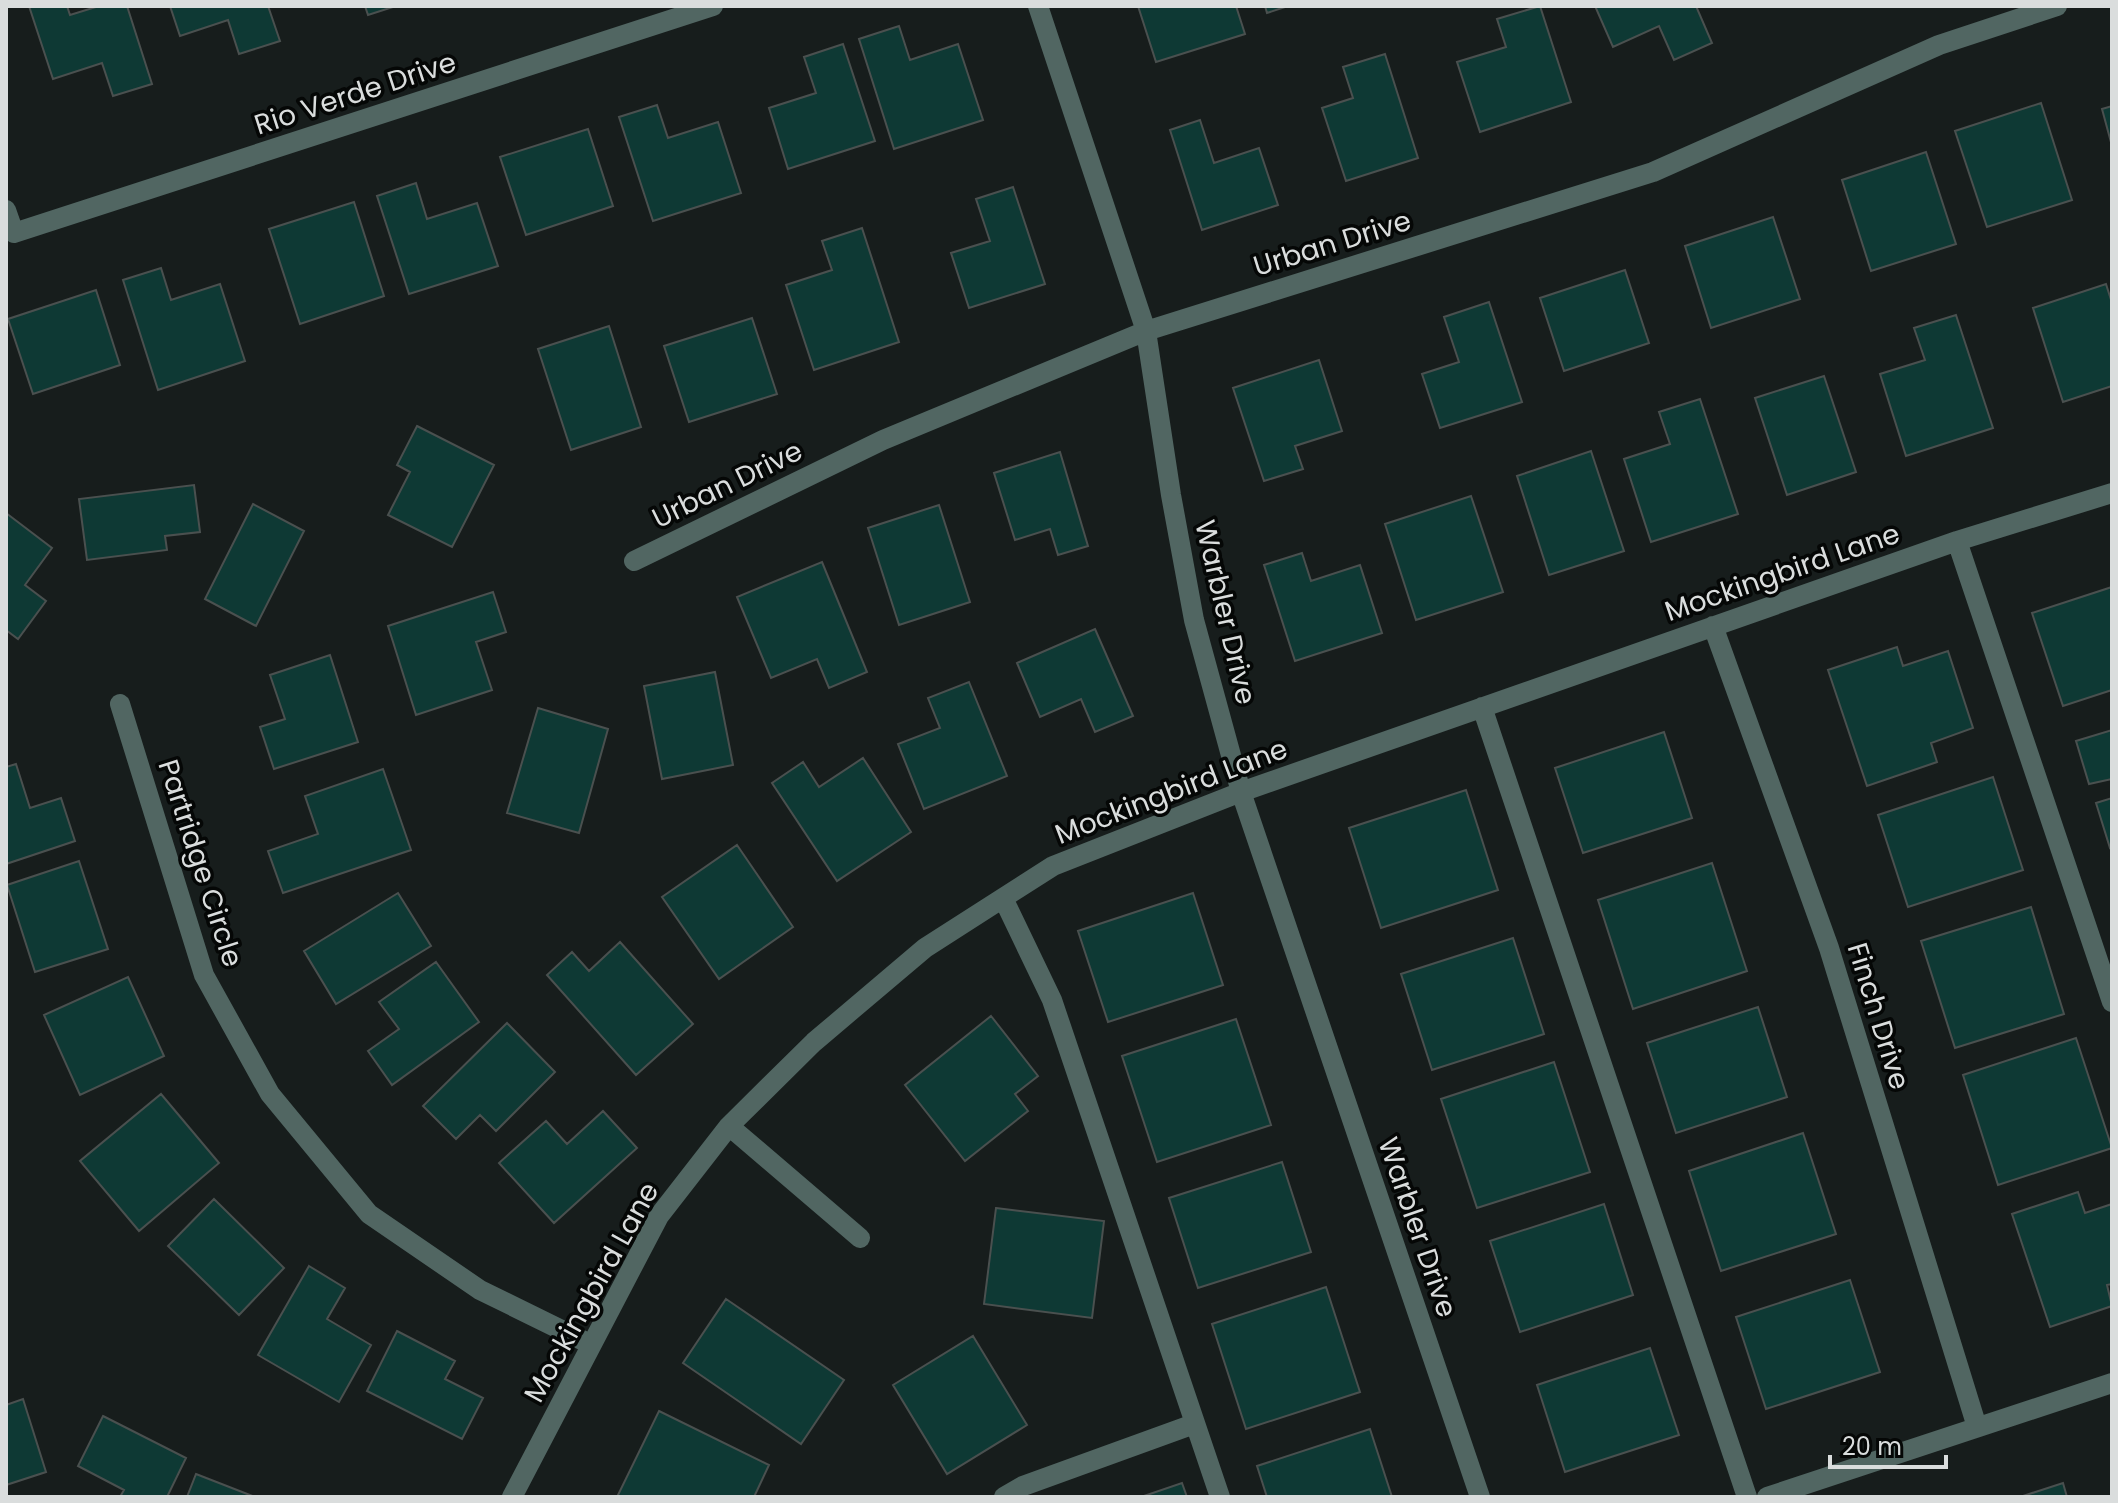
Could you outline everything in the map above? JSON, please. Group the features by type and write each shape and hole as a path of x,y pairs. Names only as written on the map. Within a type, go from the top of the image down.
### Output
{"street":[{"name":"Rio Verde Drive","path":"6,210 14,233 713,6"},
{"name":"Warbler Drive","path":"1038,6 1146,331 1194,620 1241,792 1480,1497"},
{"name":"Urban Drive","path":"634,561 883,440 1146,331 1653,172 1939,45 2057,6"},
{"name":"Mockingbird Lane","path":"512,1497 659,1216 729,1126 814,1042 925,948 1053,866 1241,792 1482,707 1957,541 2112,493"},
{"path":"1957,541 2112,1002"},
{"name":"Finch Drive","path":"1713,626 1829,948 1977,1427"},
{"name":"Partridge Circle","path":"120,704 204,975 270,1094 369,1214 480,1290 590,1344"},
{"path":"1482,707 1747,1497"},
{"path":"1003,898 1052,1000 1220,1497"},
{"path":"729,1126 860,1238"},
{"path":"1767,1497 2112,1383"},
{"path":"1004,1497 1023,1486 1194,1424"}],"building":[{"path":"29,6 67,6 70,15 99,6 127,6 152,84 113,96 102,63 53,79"},
{"path":"170,6 268,6 280,41 239,54 228,20 180,36"},
{"path":"365,6 396,6 368,15"},
{"path":"1138,6 1236,6 1245,34 1156,62"},
{"path":"1265,6 1288,6 1267,13"},
{"path":"1540,6 1571,102 1480,132 1457,62 1506,47 1497,19"},
{"path":"1595,6 1696,6 1712,43 1674,60 1659,26 1613,47"},
{"path":"899,26 910,60 958,44 983,120 894,149 859,39"},
{"path":"843,44 875,141 788,169 769,108 816,93 804,57"},
{"path":"1385,54 1418,158 1346,181 1322,108 1353,98 1343,67"},
{"path":"2041,103 2072,200 1987,227 1955,131"},
{"path":"657,105 668,138 718,122 741,193 653,221 619,117"},
{"path":"2112,106 2112,146 2102,109"},
{"path":"1200,120 1214,163 1259,148 1278,205 1202,230 1170,130"},
{"path":"588,129 613,206 526,235 500,157"},
{"path":"1926,152 1956,244 1871,271 1842,180"},
{"path":"416,183 427,219 477,203 498,266 409,294 377,196"},
{"path":"1013,187 1045,284 969,308 951,253 990,241 976,199"},
{"path":"354,202 384,296 300,324 269,229"},
{"path":"1773,217 1800,299 1711,328 1685,246"},
{"path":"862,228 899,342 814,370 786,285 832,270 822,241"},
{"path":"161,268 171,300 220,284 245,361 158,390 123,280"},
{"path":"1625,270 1649,343 1564,371 1540,298"},
{"path":"2106,284 2112,303 2112,386 2063,402 2033,308"},
{"path":"96,290 120,365 33,394 8,319"},
{"path":"1489,302 1522,402 1440,428 1422,374 1459,362 1444,317"},
{"path":"1956,315 1993,428 1906,456 1880,374 1925,360 1914,328"},
{"path":"752,318 777,394 689,422 664,346"},
{"path":"609,326 641,427 571,450 538,349"},
{"path":"1319,360 1342,431 1295,446 1303,469 1264,481 1233,388"},
{"path":"1824,376 1856,472 1787,495 1755,398"},
{"path":"1700,399 1738,514 1651,542 1624,459 1670,444 1659,412"},
{"path":"417,426 494,465 452,547 388,515 410,472 397,465"},
{"path":"1591,451 1624,551 1549,575 1517,476"},
{"path":"1060,452 1088,546 1058,555 1050,529 1015,540 994,473"},
{"path":"194,485 200,532 165,536 167,550 87,560 79,499"},
{"path":"1471,496 1503,592 1416,620 1385,524"},
{"path":"253,504 304,531 256,626 205,599"},
{"path":"939,505 970,602 899,625 868,528"},
{"path":"6,513 52,548 25,585 46,601 18,639 6,630"},
{"path":"1302,553 1311,581 1360,565 1382,633 1295,661 1264,565"},
{"path":"822,562 867,672 829,688 817,659 771,678 737,597"},
{"path":"2112,587 2112,690 2063,706 2032,613"},
{"path":"493,592 506,632 476,642 492,690 416,715 388,626"},
{"path":"1095,629 1133,716 1095,732 1081,699 1040,717 1017,663"},
{"path":"1897,647 1903,666 1948,651 1973,728 1931,743 1937,762 1867,786 1828,670"},
{"path":"330,655 358,742 274,769 260,727 285,719 270,675"},
{"path":"715,672 733,765 662,779 644,686"},
{"path":"969,682 1007,776 924,809 898,744 940,728 928,698"},
{"path":"538,708 608,729 579,833 507,813"},
{"path":"2112,730 2112,779 2089,784 2076,741"},
{"path":"1664,732 1692,818 1583,853 1555,768"},
{"path":"863,758 911,832 837,881 772,783 803,762 819,787"},
{"path":"16,764 30,808 61,798 75,841 6,864 6,767"},
{"path":"383,769 411,850 283,893 268,851 318,834 305,796"},
{"path":"1993,777 2023,870 1908,907 1878,815"},
{"path":"1466,790 1498,890 1381,928 1349,828"},
{"path":"2112,798 2112,847 2110,848 2096,803"},
{"path":"737,845 793,927 719,979 662,897"},
{"path":"79,861 108,949 35,972 7,885"},
{"path":"1712,863 1747,971 1633,1009 1598,900"},
{"path":"398,893 431,946 336,1004 304,951"},
{"path":"1193,893 1223,985 1108,1022 1078,931"},
{"path":"2031,907 2064,1014 1955,1048 1921,941"},
{"path":"1513,938 1544,1034 1432,1070 1401,974"},
{"path":"620,942 693,1024 636,1075 547,975 572,952 589,971"},
{"path":"436,962 479,1022 392,1085 368,1051 399,1029 379,1002"},
{"path":"128,977 164,1056 80,1095 44,1015"},
{"path":"1758,1007 1787,1097 1676,1133 1647,1043"},
{"path":"991,1016 1038,1076 1015,1094 1028,1111 965,1161 905,1085"},
{"path":"1236,1019 1271,1125 1157,1162 1122,1056"},
{"path":"507,1023 555,1072 496,1131 480,1115 456,1139 423,1106"},
{"path":"2076,1038 2112,1148 1998,1185 1963,1075"},
{"path":"1554,1062 1590,1172 1477,1208 1441,1099"},
{"path":"161,1094 219,1163 139,1231 80,1161"},
{"path":"603,1111 637,1148 554,1223 499,1163 546,1121 567,1144"},
{"path":"1803,1133 1836,1234 1721,1271 1689,1171"},
{"path":"1282,1162 1311,1252 1198,1288 1169,1198"},
{"path":"2078,1192 2085,1213 2112,1204 2112,1284 2107,1285 2112,1306 2050,1327 2012,1214"},
{"path":"214,1199 284,1268 239,1315 168,1246"},
{"path":"1604,1204 1633,1295 1520,1332 1490,1241"},
{"path":"996,1208 1104,1221 1092,1318 984,1304"},
{"path":"309,1266 345,1288 327,1319 371,1345 339,1402 258,1355"},
{"path":"1850,1280 1880,1372 1766,1409 1736,1317"},
{"path":"1326,1287 1360,1392 1246,1429 1212,1324"},
{"path":"726,1299 844,1380 801,1444 683,1363"},
{"path":"397,1331 455,1361 445,1379 483,1398 462,1439 367,1391"},
{"path":"973,1336 1027,1425 947,1474 893,1385"},
{"path":"1650,1348 1679,1435 1565,1472 1537,1385"},
{"path":"23,1399 46,1472 6,1485 6,1405"},
{"path":"659,1411 769,1465 754,1497 617,1497"},
{"path":"103,1416 186,1458 167,1497 120,1497 124,1490 78,1466"},
{"path":"1370,1429 1392,1497 1267,1497 1257,1466"},
{"path":"196,1474 255,1497 187,1497"},
{"path":"1182,1483 1187,1497 1141,1497"},
{"path":"2063,1483 2067,1497 2023,1497 2023,1496"}]}
